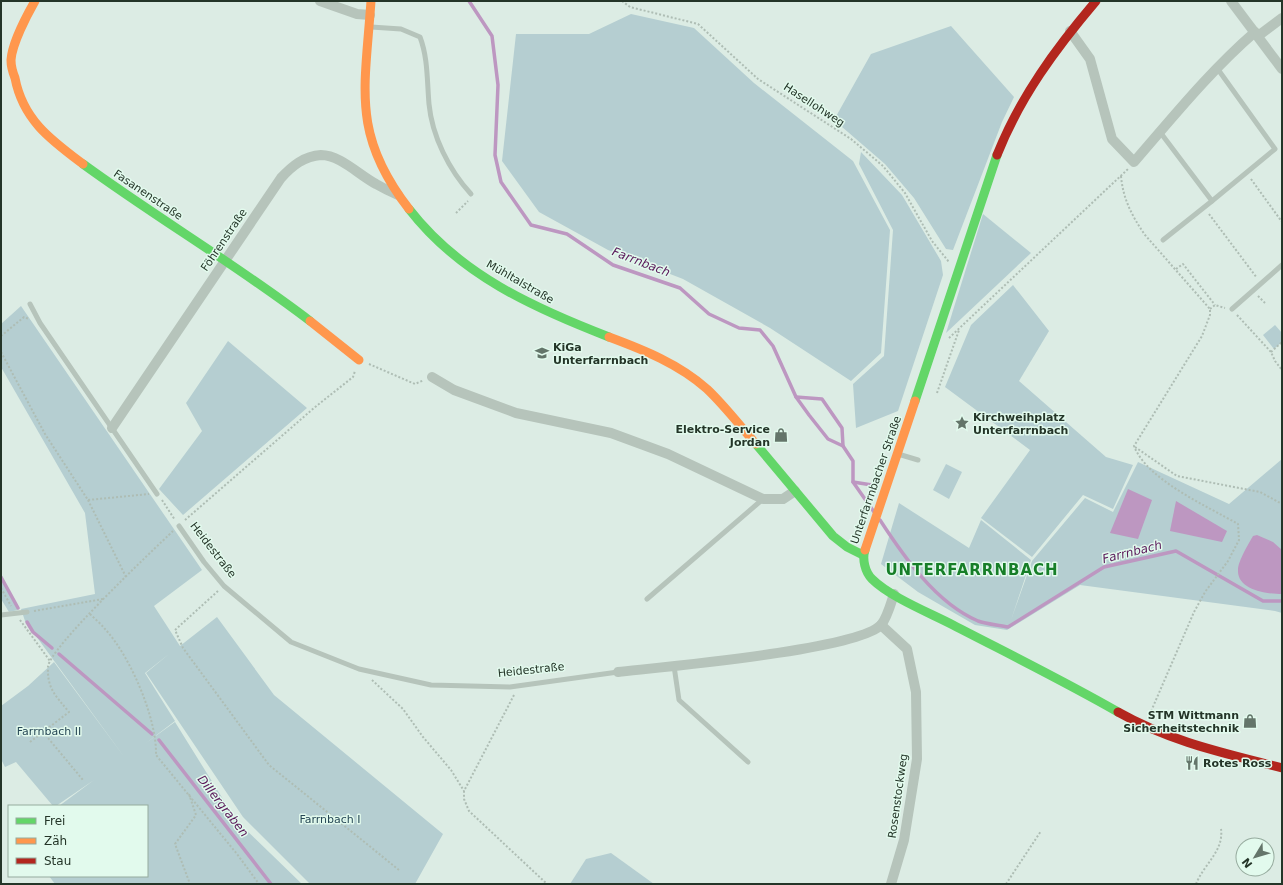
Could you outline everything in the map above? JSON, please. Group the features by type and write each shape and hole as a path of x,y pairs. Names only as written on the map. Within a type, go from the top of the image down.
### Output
{"street":[{"name":"Fasanenstraße","path":"35,1 23,21 6,59 28,113 40,130 122,193 272,292 359,360"},
{"path":"320,1 357,14 370,14"},
{"name":"Mühltalstraße","path":"371,1 365,77 365,105 368,131 379,161 398,196 415,217 432,234 470,266 491,281 540,309 647,351 695,379 721,403 833,536 846,547 863,555"},
{"name":"Unterfarrnbacher Straße","path":"1096,1 1070,31 1022,101 1009,126 986,186 922,385 863,555 865,566 871,578 894,594 1076,688 1144,727 1201,748 1282,768"},
{"path":"1231,1 1282,69"},
{"path":"1070,31 1090,59 1112,139 1134,162 1181,106 1217,68 1256,34 1282,18"},
{"name":"Föhrenstraße","path":"112,428 224,260 281,178 290,168 309,157 322,155 339,161 375,184 398,196"},
{"path":"432,377 454,390 516,413 618,435 668,454 763,499 783,499 795,491"},
{"path":"881,625 894,594"},
{"name":"Heidestraße","path":"618,672 819,647 870,632 881,625"},
{"name":"Rosenstockweg","path":"881,625 907,650 916,692 917,759 904,840 891,884"}],"lane":[{"path":"370,27 401,29 420,37 426,52 430,106 440,146 460,182 471,194"},
{"path":"1163,240 1275,149 1217,68"},
{"path":"1160,132 1212,201"},
{"path":"1232,309 1282,265"},
{"path":"30,304 40,322 157,494"},
{"path":"897,454 918,460"},
{"path":"647,599 763,499"},
{"name":"Heidestraße","path":"179,526 204,562 224,586 291,642 359,669 431,686 510,686 618,672"},
{"path":"1,615 27,612"},
{"path":"674,666 680,700 748,762"}],"path":[{"name":"Hasellohweg","path":"622,1 630,7 698,24 758,79 851,139 882,166 905,192 932,240 957,274"},
{"path":"945,342 1134,162"},
{"path":"1246,173 1282,222"},
{"path":"1121,176 1122,193 1134,218 1145,235 1210,309 1210,315 1202,336 1134,446"},
{"path":"456,212 466,204 471,194"},
{"path":"1204,207 1261,283"},
{"path":"1176,269 1183,264 1215,306"},
{"path":"1210,309 1215,306 1232,309 1272,352 1275,361 1282,370"},
{"path":"1,336 24,317 40,322"},
{"path":"937,393 960,328"},
{"path":"1272,352 1282,342"},
{"path":"1,352 45,434 88,500 126,577"},
{"path":"179,526 314,408 353,377 359,360 415,384 432,377"},
{"path":"1134,446 1177,476 1260,492 1282,504"},
{"path":"1134,446 1138,457 1160,479 1238,524 1239,540 1228,561 1205,592 1144,727"},
{"path":"88,500 157,494"},
{"name":"Heidestraße","path":"42,732 69,712 50,688 47,665 59,648 104,599 179,526 157,494"},
{"path":"224,586 175,630 183,648 269,765 399,870"},
{"path":"1,588 15,614 50,661"},
{"path":"27,612 104,599"},
{"path":"90,614 106,630 135,674 156,743 156,755 238,854 259,884"},
{"path":"359,669 403,709 423,737 451,770 464,791"},
{"path":"510,686 514,695 464,791 464,799 469,811 547,884"},
{"path":"30,742 42,732 83,780"},
{"path":"188,792 196,815 175,844 190,884"},
{"path":"1196,884 1206,864 1217,852 1222,837 1221,829"},
{"path":"1006,884 1041,831"}],"green space":[{"path":"631,14 694,28 754,83 853,161 890,230 881,353 851,381 770,328 683,279 608,250 539,212 502,161 516,34 589,34"},
{"path":"951,26 1014,97 1002,122 953,250 946,249 914,198 885,164 834,120 871,54"},
{"path":"861,152 902,195 941,261 943,275 898,411 856,428 853,384 884,356 893,230 859,164"},
{"path":"983,214 1031,253 946,333"},
{"path":"1013,285 1049,331 1019,381 1106,457 1133,465 1113,509 1083,495 1032,557 981,518 1030,450 945,387 971,325"},
{"path":"21,306 202,570 154,606 180,646 217,617 274,695 443,834 415,884 310,884 243,817 146,673 169,654 145,673 175,721 146,743 175,722 236,820 302,884 55,884 50,877 148,877 148,805 60,805 94,780 57,805 52,805 16,762 5,767 1,759 1,706 28,686 54,662 125,758 25,621 21,609 95,594 85,513 1,367 1,324"},
{"path":"1275,325 1282,333 1282,342 1274,349 1263,335"},
{"path":"228,341 307,408 183,515 159,489 202,431 186,403"},
{"path":"1282,459 1282,613 1080,585 1007,630 975,625 918,592 881,564 899,503 969,548 981,520 1031,560 1011,620 1032,561 1085,498 1113,512 1138,462 1229,504"},
{"path":"946,464 962,472 949,499 933,490"},
{"path":"1,579 18,610 9,612 1,599"},
{"path":"611,853 654,884 570,884 586,859"}],"shaded area":[{"path":"1128,489 1152,500 1138,539 1110,533"},
{"path":"1176,501 1227,531 1222,542 1170,531"},
{"path":"1257,535 1273,542 1282,550 1282,594 1254,590 1242,582 1239,577 1238,566 1246,547 1253,536"}],"waterway":[{"name":"Farrnbach","path":"469,1 492,36 498,85 495,155 501,182 531,225 567,234 613,265 680,288 709,314 739,328 760,330 773,346 796,397 828,439 843,446 853,461 853,482 874,512"},
{"name":"Farrnbach","path":"796,397 822,399 842,428 843,446"},
{"path":"853,482 872,485"},
{"name":"Farrnbach","path":"880,520 910,563 935,591 948,603 963,613 978,621 988,624 1008,627 1104,567 1176,551 1263,601 1282,601"},
{"name":"Dillergraben","path":"1,577 18,608"},
{"name":"Dillergraben","path":"27,622 33,632 52,648"},
{"name":"Dillergraben","path":"59,654 152,734"},
{"name":"Dillergraben","path":"159,740 271,884"}],"traffic: fast":[{"path":"915,401 997,155"},
{"path":"83,164 254,280 310,321"},
{"path":"409,209 429,232 451,253 475,271 526,301 609,337"},
{"path":"756,444 833,536 847,547 863,555"},
{"path":"865,550 864,561 868,573 872,579 889,592 1057,678 1118,712"}],"traffic: slow":[{"path":"35,1 20,30 12,53 12,67 19,93 24,106 40,128 83,164"},
{"path":"371,1 365,86 366,110 370,133 378,157 390,182 409,209"},
{"path":"310,321 359,360"},
{"path":"609,337 661,358 696,380 720,402 756,444"},
{"path":"865,550 915,401"}],"traffic: jam":[{"path":"997,155 1017,113 1040,74 1053,55 1096,1"},
{"path":"1118,712 1158,731 1198,746 1282,768"}],"place":[{"name":"KiGa Unterfarrnbach","path":"542,353"},
{"name":"Kirchweihplatz Unterfarrnbach","path":"962,423"},
{"name":"Elektro-Service Jordan","path":"781,435"},
{"name":"STM Wittmann Sicherheitstechnik","path":"1250,721"},
{"name":"Rotes Ross","path":"1192,763"}],"district":[{"name":"UNTERFARRNBACH","path":"972,570"}],"park label":[{"name":"Farrnbach II","path":"49,731"},
{"name":"Farrnbach I","path":"330,819"}]}
